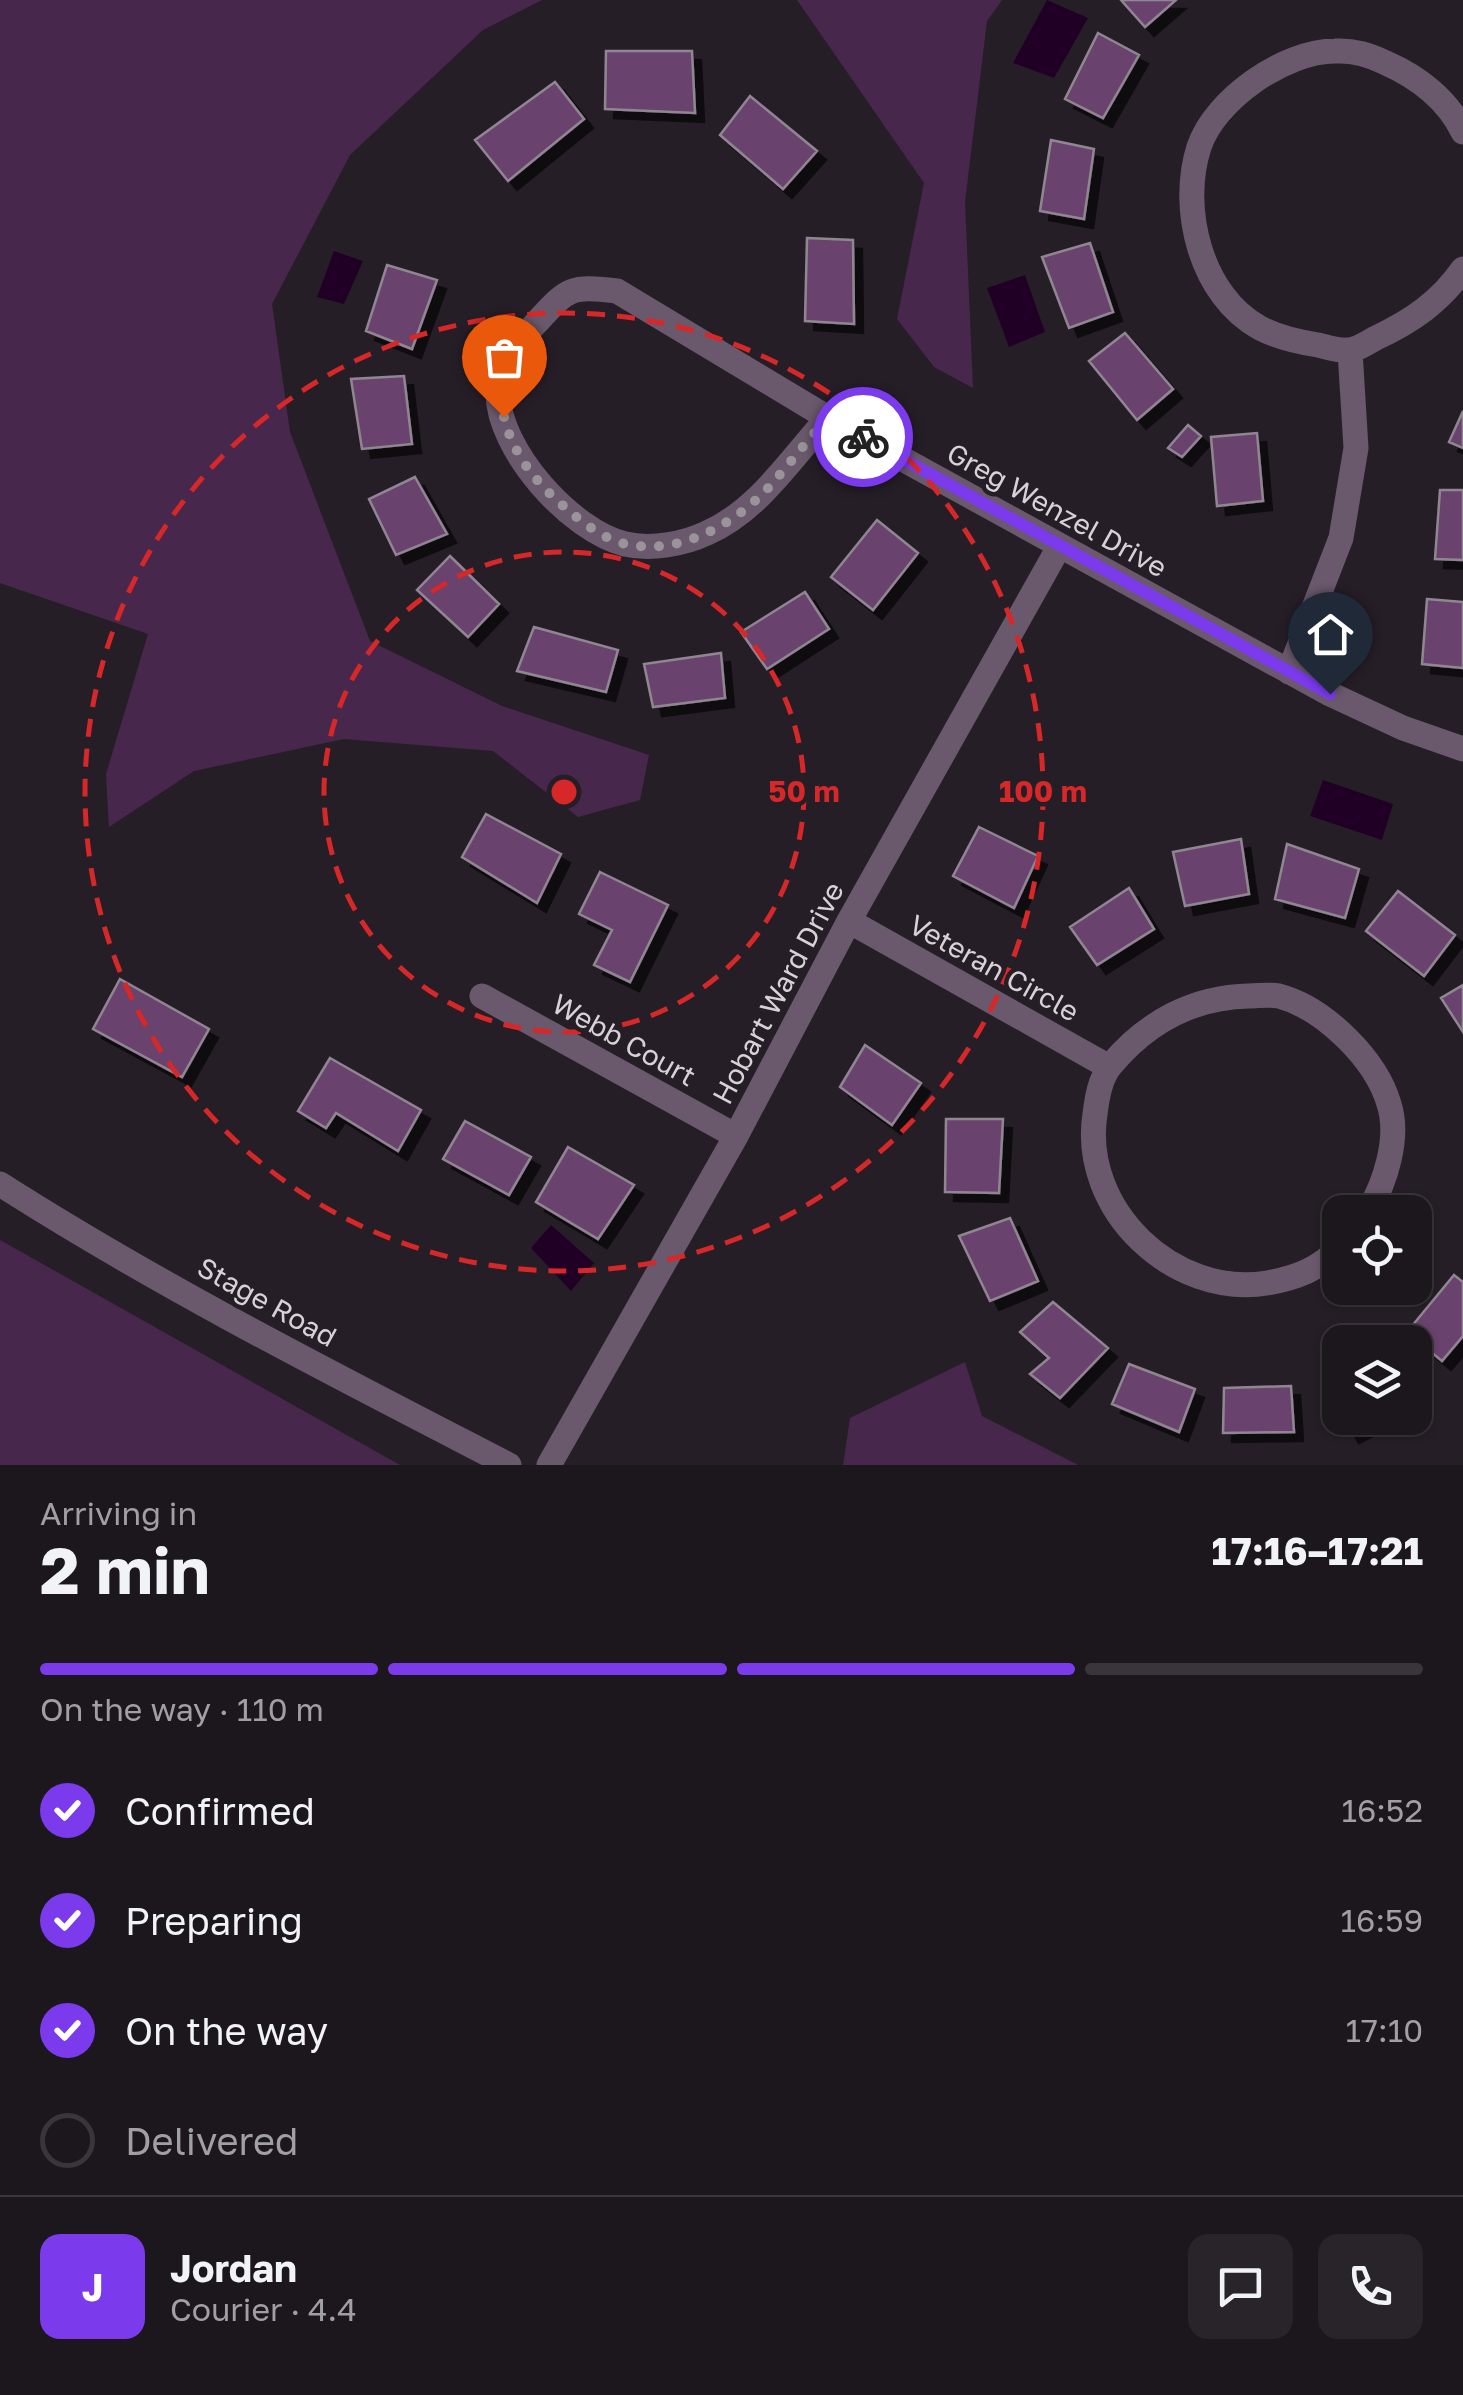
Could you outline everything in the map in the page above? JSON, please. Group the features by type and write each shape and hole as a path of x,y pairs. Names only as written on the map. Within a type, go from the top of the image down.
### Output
{"street":[{"path":"1463,132 1429,88 1402,70 1363,52 1332,50 1291,61 1249,84 1217,114 1199,147 1192,189 1196,241 1209,273 1233,305 1258,327 1291,341 1350,351 1408,323 1441,298 1463,268"},
{"name":"Greg Wenzel Drive","path":"828,418 769,487 741,513 685,541 650,546 623,544 583,522 533,476 510,442 497,392 510,359 532,327 565,291 617,290 828,418 1289,672 1403,728 1463,749"},
{"path":"1289,672 1341,538 1356,448 1350,351"},
{"name":"Hobart Ward Drive","path":"548,1465 736,1136 849,922 1059,547"},
{"name":"Veteran Circle","path":"849,922 1109,1066"},
{"name":"Webb Court","path":"482,996 736,1136"},
{"path":"1322,1262 1294,1278 1244,1287 1176,1269 1148,1249 1106,1196 1094,1160 1092,1130 1098,1092 1109,1066 1150,1030 1186,1006 1216,997 1277,996 1306,1008 1349,1041 1368,1064 1390,1105 1391,1156 1378,1195"},
{"name":"Stage Road","path":"0,1184 60,1222 509,1465"}],"shaded area":[{"path":"0,0 542,0 483,30 350,155 272,304 290,432 370,641 502,706 649,755 640,800 578,817 493,751 344,739 194,771 109,827 106,774 148,634 0,583"},
{"path":"797,0 1002,0 987,21 965,202 973,388 934,367 897,319 924,183"},
{"path":"1047,0 1088,18 1054,78 1013,63"},
{"path":"334,251 363,261 344,304 317,297"},
{"path":"1025,275 1045,332 1009,347 987,288"},
{"path":"1323,780 1393,804 1382,840 1310,816"},
{"path":"551,1225 594,1263 571,1291 531,1248"},
{"path":"0,1240 400,1465 0,1465"},
{"path":"965,1362 982,1416 1078,1465 843,1465 850,1418"}],"building":[{"path":"1121,0 1176,0 1145,27"},
{"path":"1098,33 1139,55 1103,118 1065,99"},
{"path":"606,51 692,51 695,113 605,109"},
{"path":"555,82 584,119 508,181 475,140"},
{"path":"750,96 817,151 783,189 720,135"},
{"path":"1051,140 1094,149 1084,219 1040,211"},
{"path":"807,238 853,240 854,324 805,321"},
{"path":"1090,243 1113,312 1069,328 1042,257"},
{"path":"387,265 437,280 412,349 366,331"},
{"path":"1125,333 1173,389 1137,420 1089,361"},
{"path":"404,376 412,444 362,449 351,379"},
{"path":"1463,411 1463,448 1449,442"},
{"path":"1188,425 1201,436 1182,457 1168,448"},
{"path":"1257,433 1263,501 1217,506 1211,437"},
{"path":"415,477 447,534 396,555 369,499"},
{"path":"1440,490 1463,490 1463,560 1435,559"},
{"path":"877,520 918,553 873,610 831,577"},
{"path":"450,556 499,604 468,637 417,590"},
{"path":"805,592 829,629 767,669 741,632"},
{"path":"1427,599 1463,602 1463,668 1422,664"},
{"path":"534,627 618,650 606,692 517,671"},
{"path":"721,653 725,698 653,707 644,664"},
{"path":"486,814 561,854 537,903 462,857"},
{"path":"979,827 1038,856 1014,908 953,876"},
{"path":"1241,839 1249,894 1185,906 1173,852"},
{"path":"1287,844 1359,869 1345,918 1275,899"},
{"path":"600,872 668,905 630,982 594,965 612,930 579,914"},
{"path":"1129,888 1154,929 1097,965 1070,927"},
{"path":"1398,891 1455,935 1424,976 1366,931"},
{"path":"120,979 209,1029 182,1077 93,1029"},
{"path":"1463,985 1463,1032 1441,998"},
{"path":"865,1045 921,1083 892,1125 840,1087"},
{"path":"330,1058 421,1110 398,1151 336,1113 326,1128 298,1111"},
{"path":"946,1119 1003,1119 999,1193 945,1192"},
{"path":"465,1121 531,1157 509,1195 443,1159"},
{"path":"568,1147 634,1185 598,1239 536,1202"},
{"path":"1010,1218 1038,1281 990,1301 959,1236"},
{"path":"1454,1275 1463,1282 1463,1336 1442,1361 1432,1353 1432,1325 1413,1325"},
{"path":"1053,1302 1108,1348 1060,1398 1030,1374 1049,1358 1020,1332"},
{"path":"1129,1364 1195,1389 1179,1432 1112,1404"},
{"path":"1291,1386 1294,1432 1223,1433 1224,1388"}],"way so far":[{"path":"504,417 510,442 533,476 562,506 623,544 650,546 685,541 741,513 769,487 828,418 863,437"}],"route":[{"path":"863,437 1330,694"}]}
